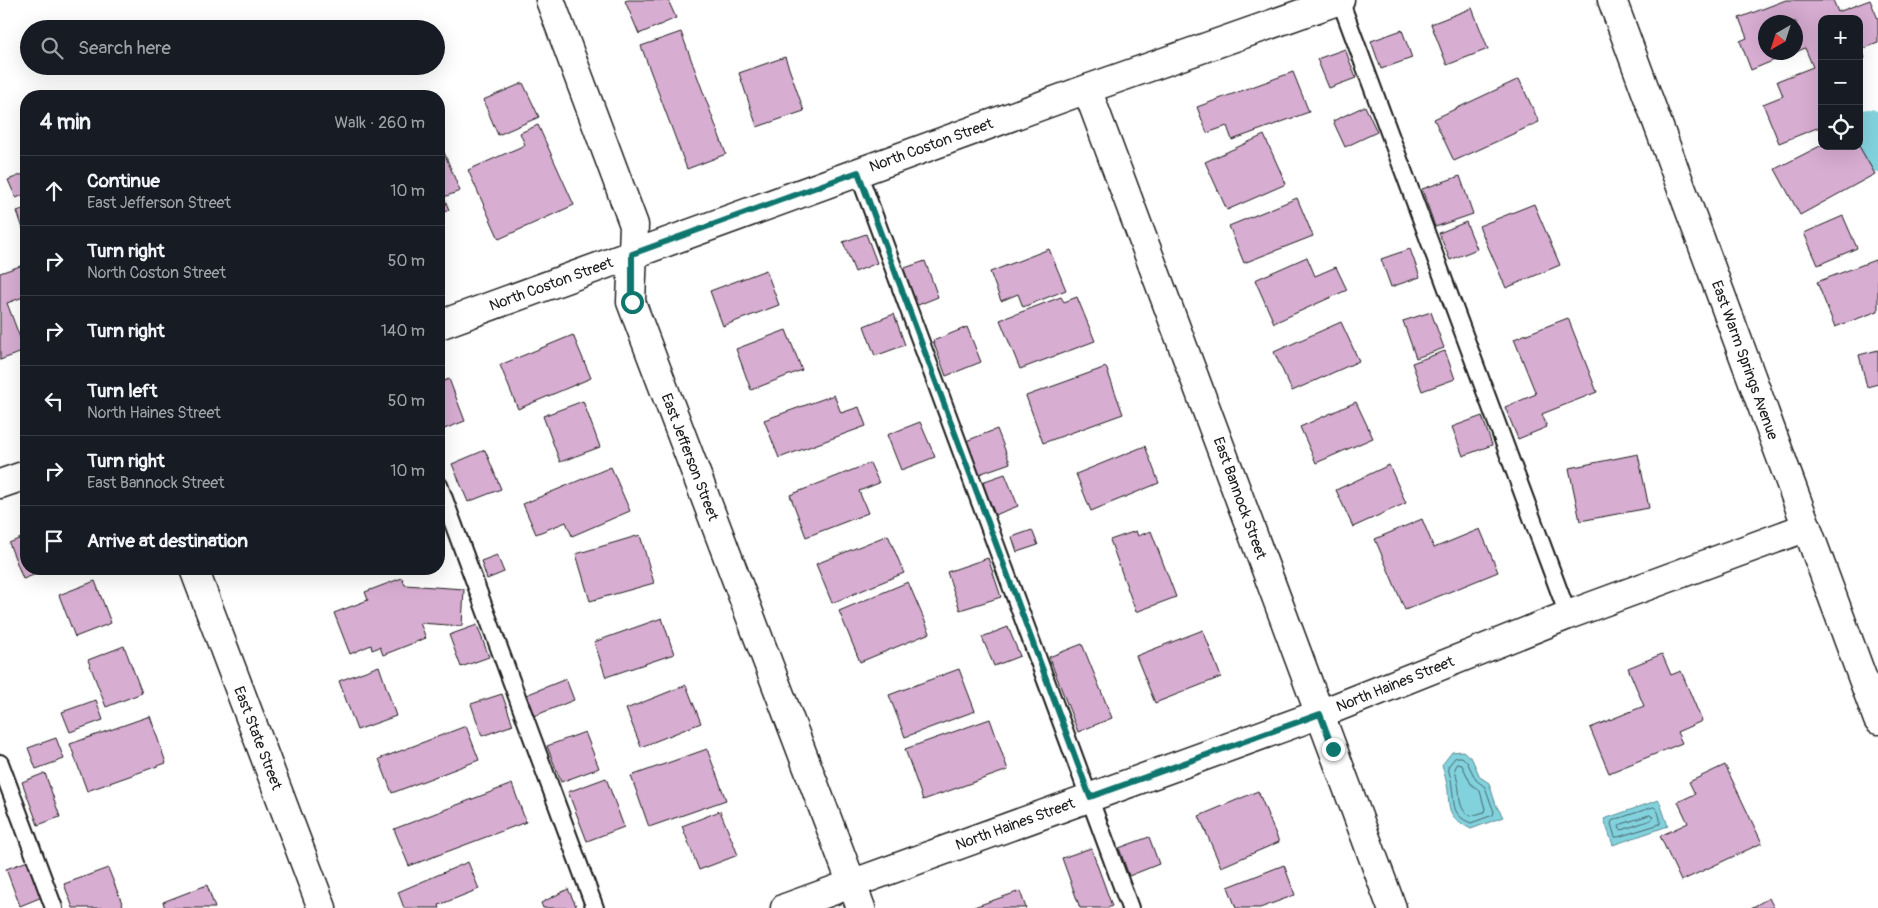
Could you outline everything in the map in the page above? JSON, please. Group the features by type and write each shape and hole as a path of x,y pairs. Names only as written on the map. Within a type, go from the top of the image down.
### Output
{"street":[{"name":"East Jefferson Street","path":"550,0 634,225 632,302 856,896"},
{"name":"North Coston Street","path":"445,322 1088,89 1340,0"},
{"name":"East Warm Springs Avenue","path":"1612,0 1878,720"},
{"name":"East Bannock Street","path":"1088,89 1392,908"},
{"path":"0,484 20,477"},
{"name":"North Haines Street","path":"785,908 856,896 1090,797 1320,714 1568,615 1807,527"},
{"name":"East State Street","path":"196,575 322,908"}],"lane":[{"path":"1340,0 1568,615"},
{"path":"858,172 1130,908"},
{"path":"445,501 595,908"},
{"path":"0,762 54,908"}],"water":[{"path":"1463,751 1472,759 1480,777 1489,783 1496,805 1503,817 1471,829 1458,821 1452,814 1442,765 1452,752"},
{"path":"1659,800 1668,826 1613,845 1604,819"}],"building":[{"path":"668,0 676,18 639,34 625,1"},
{"path":"1786,0 1833,0 1838,12 1870,0 1878,19 1878,43 1863,49 1863,15 1818,15 1818,128 1779,143 1763,104 1783,96 1777,81 1813,67 1805,48 1803,49 1803,15 1758,15 1758,60 1775,60 1751,70 1740,41 1747,38 1739,18"},
{"path":"1472,8 1488,49 1447,65 1431,24"},
{"path":"1402,30 1412,58 1381,69 1371,41"},
{"path":"681,32 726,154 687,169 641,46"},
{"path":"1345,49 1356,78 1329,88 1317,59"},
{"path":"785,57 804,111 757,127 739,73"},
{"path":"1293,72 1309,112 1232,140 1227,126 1207,133 1197,107"},
{"path":"1519,79 1539,122 1454,161 1434,119"},
{"path":"523,83 539,117 498,135 483,100"},
{"path":"1365,106 1377,132 1345,147 1333,121"},
{"path":"538,125 574,205 499,239 468,170 525,145 520,133"},
{"path":"1264,135 1286,184 1227,210 1205,162"},
{"path":"1818,147 1818,150 1861,150 1875,174 1800,215 1775,169"},
{"path":"445,155 460,191 445,197"},
{"path":"20,175 20,196 16,198 8,180"},
{"path":"1460,176 1473,214 1435,227 1422,189"},
{"path":"1297,198 1313,236 1244,263 1229,226"},
{"path":"445,200 449,210 445,212"},
{"path":"1534,204 1560,265 1506,288 1479,226"},
{"path":"1843,216 1857,248 1818,265 1804,233"},
{"path":"1466,222 1477,249 1450,260 1439,233"},
{"path":"866,234 877,263 855,272 843,242"},
{"path":"1049,249 1066,290 1023,307 1018,294 1001,301 990,272"},
{"path":"1410,249 1420,277 1391,287 1381,259"},
{"path":"1307,257 1315,276 1336,267 1347,290 1274,323 1255,280"},
{"path":"1875,260 1878,268 1878,311 1835,327 1817,282"},
{"path":"925,261 938,297 913,307 899,270"},
{"path":"20,266 20,298 7,303 20,338 20,353 0,360 0,273"},
{"path":"766,270 779,305 723,326 710,291"},
{"path":"1061,297 1064,302 1077,297 1095,341 1020,369 1000,320"},
{"path":"1431,312 1444,348 1416,358 1403,321"},
{"path":"894,314 905,345 875,356 864,326"},
{"path":"1568,318 1597,392 1542,414 1547,427 1518,439 1505,407 1536,394 1514,339"},
{"path":"1341,322 1359,361 1292,391 1274,352"},
{"path":"967,327 981,362 946,376 933,341"},
{"path":"786,330 802,370 751,390 736,349"},
{"path":"573,335 591,378 518,409 500,365"},
{"path":"1878,350 1878,384 1867,387 1859,355"},
{"path":"1445,351 1455,379 1422,391 1412,363"},
{"path":"1106,367 1123,414 1043,443 1026,396"},
{"path":"449,379 465,421 445,429 445,381"},
{"path":"834,395 841,413 859,407 866,426 779,458 764,420"},
{"path":"583,401 600,447 560,462 543,416"},
{"path":"1356,402 1373,438 1316,463 1300,427"},
{"path":"1482,416 1492,445 1463,456 1452,427"},
{"path":"920,422 935,457 901,470 887,435"},
{"path":"997,429 1010,463 979,474 966,441"},
{"path":"1145,446 1159,483 1091,511 1076,474"},
{"path":"485,450 501,489 468,502 452,464"},
{"path":"1638,454 1649,508 1580,521 1569,468"},
{"path":"870,463 879,483 859,491 868,513 806,537 790,495"},
{"path":"1389,465 1406,503 1353,527 1336,490"},
{"path":"611,467 630,511 572,536 566,522 536,534 523,504"},
{"path":"1005,474 1018,506 995,515 982,482"},
{"path":"1422,519 1434,548 1480,529 1498,572 1405,610 1375,539"},
{"path":"1032,530 1038,545 1017,552 1012,537"},
{"path":"1136,531 1138,536 1151,531 1176,597 1136,612 1110,540"},
{"path":"640,535 654,583 590,601 576,554"},
{"path":"888,535 904,573 832,603 816,564"},
{"path":"20,538 20,571 9,543"},
{"path":"497,555 504,572 487,579 481,561"},
{"path":"988,558 1001,597 960,610 947,572"},
{"path":"21,575 34,575 23,579"},
{"path":"402,578 405,585 464,589 462,626 420,623 426,638 383,655 380,647 372,650 371,645 350,654 334,613 368,600 365,592"},
{"path":"95,581 111,623 75,637 59,595"},
{"path":"908,582 930,633 860,662 839,611"},
{"path":"662,618 674,654 606,677 594,642"},
{"path":"477,625 489,657 461,667 449,635"},
{"path":"1008,627 1020,656 994,666 982,637"},
{"path":"1203,630 1221,677 1155,703 1136,656"},
{"path":"1082,644 1112,718 1078,732 1049,657"},
{"path":"124,646 142,693 106,707 88,660"},
{"path":"1662,654 1671,675 1681,671 1702,721 1677,732 1682,743 1609,773 1590,728 1644,706 1628,668"},
{"path":"379,666 396,716 357,730 339,681"},
{"path":"959,669 975,711 905,737 889,695"},
{"path":"566,679 574,700 534,716 526,695"},
{"path":"686,685 701,723 641,747 626,709"},
{"path":"502,694 513,725 482,736 471,704"},
{"path":"96,700 103,720 70,732 62,712"},
{"path":"150,716 166,763 87,791 70,744"},
{"path":"990,719 1008,770 923,800 905,749"},
{"path":"466,726 479,760 392,793 379,759"},
{"path":"585,732 599,768 561,782 547,746"},
{"path":"56,738 64,759 36,769 28,748"},
{"path":"707,749 726,800 649,827 631,776"},
{"path":"1725,765 1762,843 1681,881 1660,836 1688,823 1678,802 1695,794 1689,782"},
{"path":"45,773 60,817 38,825 22,782"},
{"path":"606,778 624,827 587,841 568,792"},
{"path":"512,784 526,822 409,866 394,829"},
{"path":"1258,791 1279,842 1221,867 1199,816"},
{"path":"720,811 738,855 699,870 682,826"},
{"path":"1149,837 1159,864 1129,876 1119,848"},
{"path":"1091,848 1112,906 1108,908 1080,908 1062,858"},
{"path":"28,861 42,897 20,906 6,869"},
{"path":"468,862 479,889 439,905 440,908 404,908 398,892"},
{"path":"1284,865 1295,895 1260,908 1236,908 1228,887"},
{"path":"108,868 124,908 73,908 64,884"},
{"path":"207,885 215,908 165,908 163,902"},
{"path":"568,889 577,908 543,908 541,903"},
{"path":"1020,891 1026,908 971,908"},
{"path":"1769,898 1774,908 1751,908"}],"waterway":[{"path":"1869,126 1878,155"}],"route":[{"path":"632,302 632,254 858,172 1090,797 1320,714 1333,749"}]}
